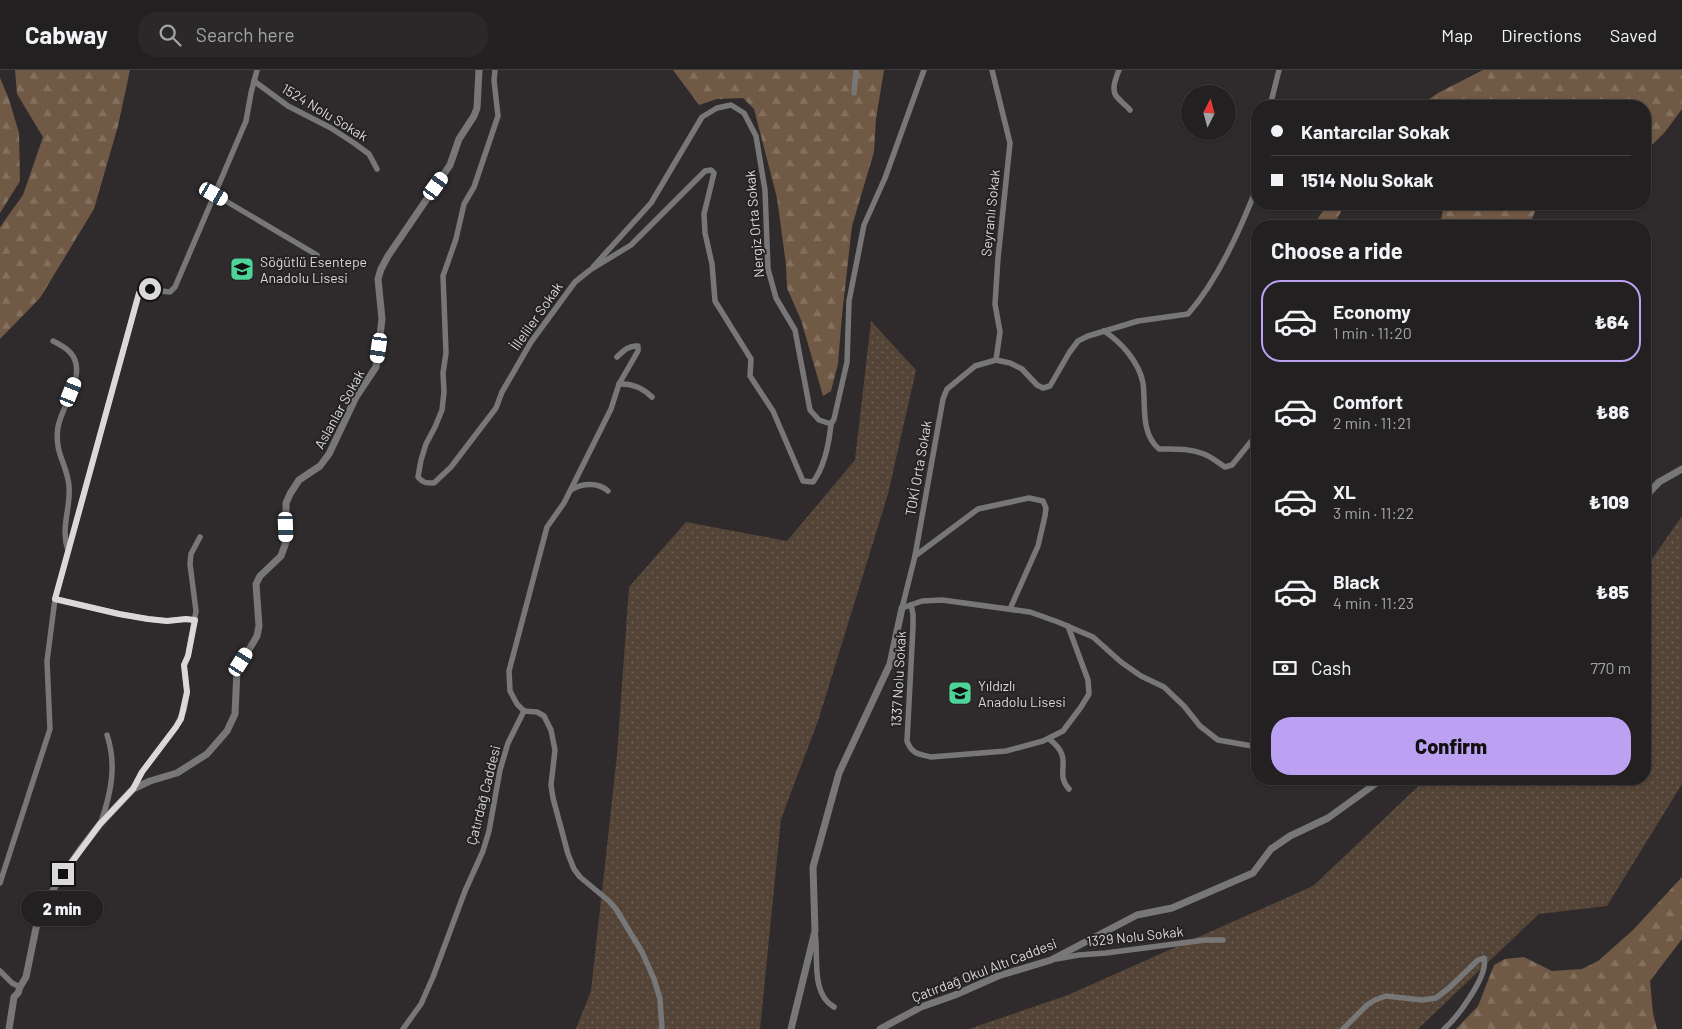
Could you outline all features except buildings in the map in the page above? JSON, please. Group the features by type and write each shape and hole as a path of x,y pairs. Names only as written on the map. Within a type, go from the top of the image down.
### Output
{"street":[{"path":"0,883 50,729 47,661 55,599 139,293 144,289 170,292 174,287 246,121 257,70"},
{"name":"Aslanlar Sokak","path":"133,789 150,780 177,773 207,754 227,731 235,714 237,670 257,636 259,626 256,584 260,576 280,556 286,542 286,503 299,480 320,466 329,454 356,397 376,367 382,328 378,288 381,269 450,165 459,139 477,108 479,70"},
{"name":"İlleliler Sokak","path":"495,70 494,80 498,116 474,187 464,204 456,240 443,276 446,353 443,373 444,392 442,410 421,460 418,476 421,480 425,483 434,483 463,452 496,408 511,375 547,318 575,282 590,270 631,245 705,171 711,170 714,173 704,214 705,233 712,264 715,301 751,359 750,376 773,411 803,481 812,482 818,475 827,448 831,424"},
{"path":"854,93 856,70"},
{"path":"831,424 834,419 847,362 849,301 864,224 894,156 924,70"},
{"name":"Seyranlı Sokak","path":"992,70 1010,143 995,304 1000,332 996,360"},
{"path":"1119,70 1114,89 1117,98 1124,102 1130,110"},
{"path":"1272,100 1279,70"},
{"name":"1524 Nolu Sokak","path":"254,81 288,106 306,117 315,119 354,143 369,154 377,169"},
{"name":"Nergiz Orta Sokak","path":"590,270 651,203 702,117 717,108 731,105 744,113 756,136 765,190 768,269 776,298 795,330 810,410 819,420 831,424"},
{"path":"214,194 317,255"},
{"path":"996,360 1010,362 1043,388 1050,386 1078,341 1138,320 1188,314 1203,298 1244,220 1251,202"},
{"path":"1104,331 1131,357 1139,373 1142,381 1148,435 1152,443 1159,449 1187,450 1204,454 1225,467 1232,465 1251,442"},
{"path":"53,341 66,348 72,354 77,371 76,380 60,417 57,435 58,453 68,478 69,487 64,538 68,551"},
{"path":"617,357 629,348 638,346 638,351 619,384 611,408 570,491 547,527 509,671 510,691 517,704 524,710 537,712 544,716 551,730 555,750 551,785 568,854 574,869 580,877 616,908 642,952 654,979 660,999 662,1029"},
{"name":"TOKİ Orta Sokak","path":"902,608 915,556 943,399 947,389 976,366 996,360"},
{"path":"619,384 628,384 642,388 652,397"},
{"path":"1651,491 1659,482 1682,468"},
{"path":"570,491 577,486 587,485 600,486 608,491"},
{"path":"915,556 978,509 1029,498 1043,501 1046,508 1038,546 1010,609"},
{"path":"8,1029 14,997 26,977 36,928 55,886 100,824 133,789 142,772 181,719 187,692 184,665 188,656 195,620 196,602 190,564 191,554 200,538"},
{"path":"55,599 148,619 167,621 195,620"},
{"path":"834,1007 826,1003 821,995 816,968 813,867 839,773 890,664 902,608 922,601 942,600 1030,612 1068,626 1093,637 1121,662 1141,676 1164,687 1184,706 1200,726 1218,740 1251,746"},
{"name":"1337 Nolu Sokak","path":"911,605 914,627 907,741 910,750 919,755 931,757 984,754 1021,748 1048,739 1063,731 1089,694 1088,680 1068,626"},
{"name":"Çatırdağ Caddesi","path":"403,1029 421,1004 434,977 465,891 483,851 489,831 502,761 508,743 524,710"},
{"path":"100,824 110,796 112,767 111,748 107,735"},
{"path":"1048,739 1056,744 1062,753 1064,784 1069,790"},
{"name":"Çatırdağ Okul Altı Caddesi","path":"880,1029 921,1007 956,995 998,976 1051,960 1138,915 1172,908 1253,873 1271,849 1290,836 1328,818 1374,785"},
{"path":"791,1029 815,931"},
{"name":"1329 Nolu Sokak","path":"1051,960 1205,940 1223,940"},
{"path":"1343,1029 1366,1005 1386,996 1422,1000 1436,998 1450,988 1478,960 1484,958 1486,964 1460,1012 1444,1029"},
{"path":"0,971 12,983 20,987"}],"shaded area":[{"path":"871,321 916,370 888,494 818,721 781,819 760,1029 576,1029 591,991 617,755 629,587 686,522 787,541 855,460"},
{"path":"1682,516 1682,784 1607,906 1539,914 1418,1029 969,1029 1068,995 1313,886 1420,785 1651,785 1651,560"}],"green space":[{"path":"15,70 130,70 118,126 94,209 40,298 0,339 0,227 23,195 43,137 17,94"},
{"path":"673,70 884,70 876,119 874,152 852,226 838,364 831,391 823,396 801,320 787,288 786,265 777,198 754,109 743,98 717,99 699,105"},
{"path":"1483,70 1682,70 1682,109 1665,132 1651,144 1651,100 1428,100"},
{"path":"0,78 9,99 19,133 20,181 0,213"},
{"path":"1324,210 1342,210 1336,220 1317,220"},
{"path":"1443,210 1536,210 1531,220 1441,220"},
{"path":"1682,877 1682,939 1650,981 1653,1013 1657,1029 1456,1029 1478,1006 1494,965 1505,959 1524,957 1552,971 1582,969 1598,961 1633,930"}],"place":[{"name":"Söğütlü Esentepe Anadolu Lisesi","path":"242,269"},
{"name":"Yıldızlı Anadolu Lisesi","path":"960,693"}],"route":[{"path":"63,874 100,824 133,789 142,772 176,727 184,710 187,692 184,665 188,656 195,620 167,621 148,619 55,599 139,293 144,289 150,289"}]}
